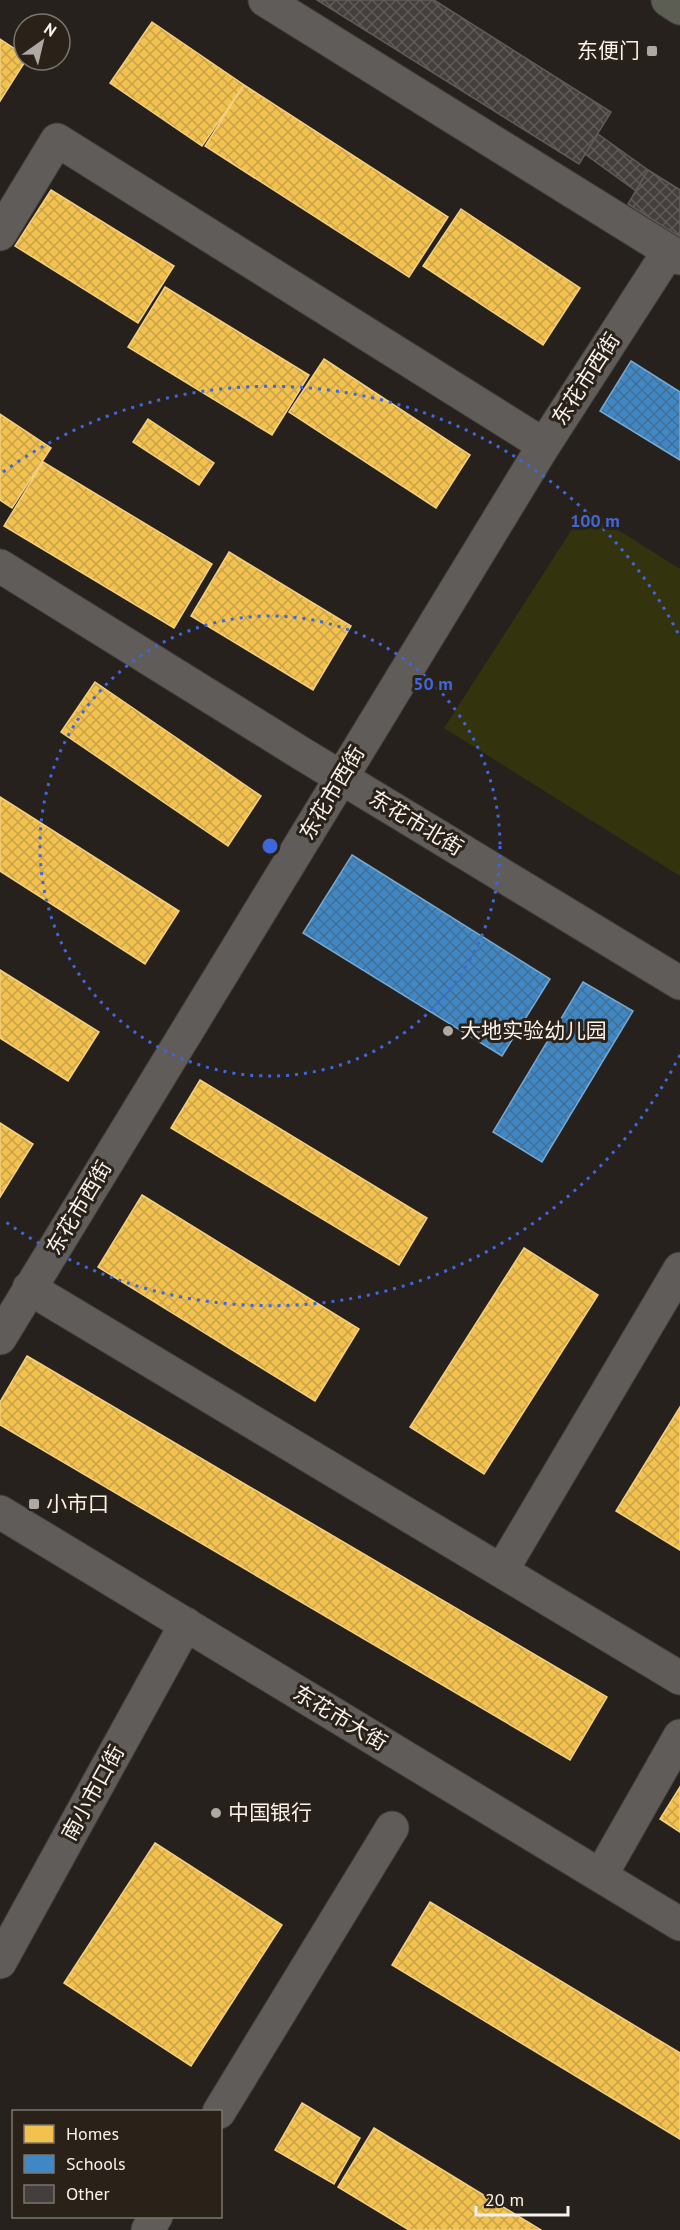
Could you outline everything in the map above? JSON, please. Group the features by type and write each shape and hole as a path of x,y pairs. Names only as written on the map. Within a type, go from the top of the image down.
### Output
{"main road":[{"path":"668,0 680,8"}],"street":[{"path":"265,0 675,254"},
{"path":"0,234 57,140 544,445"},
{"name":"东花市西街","path":"0,1338 544,445 675,254"},
{"name":"东花市北街","path":"0,566 341,778 680,983"},
{"path":"502,1570 680,1269"},
{"path":"29,1288 680,1678"},
{"name":"东花市大街","path":"0,1512 680,1924"},
{"name":"南小市口街","path":"0,1962 186,1624"},
{"path":"601,1875 680,1736"},
{"path":"220,2110 392,1828"}],"shaded area":[{"path":"585,509 680,569 680,876 444,728"}],"building: Homes":[{"path":"152,22 244,85 202,146 110,83"},
{"path":"0,39 12,47 12,72 18,72 0,101"},
{"path":"244,85 448,217 409,277 205,146"},
{"path":"51,190 174,266 138,323 15,246"},
{"path":"461,209 580,288 543,345 423,266"},
{"path":"165,287 309,375 272,435 128,347"},
{"path":"324,359 470,455 436,508 289,412"},
{"path":"0,414 51,448 12,508 0,500"},
{"path":"148,419 214,463 199,485 133,442"},
{"path":"43,462 212,564 174,628 4,526"},
{"path":"229,552 351,626 313,690 191,616"},
{"path":"95,682 261,796 228,846 61,732"},
{"path":"0,797 179,911 145,964 0,871"},
{"path":"0,970 99,1032 68,1081 0,1038"},
{"path":"200,1080 427,1218 399,1265 171,1128"},
{"path":"0,1123 33,1144 0,1197"},
{"path":"142,1195 359,1329 315,1401 98,1267"},
{"path":"524,1248 598,1295 484,1474 410,1427"},
{"path":"27,1356 607,1697 570,1760 0,1425 0,1402"},
{"path":"680,1407 680,1550 616,1511"},
{"path":"680,1787 680,1832 660,1819"},
{"path":"155,1843 282,1925 191,2066 64,1983"},
{"path":"430,1902 680,2053 680,2139 392,1965"},
{"path":"302,2103 360,2138 334,2184 275,2150"},
{"path":"374,2128 541,2230 409,2230 338,2187"}],"building: Schools":[{"path":"631,361 680,392 680,460 600,411"},
{"path":"352,855 550,979 502,1056 303,933"},
{"path":"583,982 633,1011 542,1162 493,1132"}],"building: Other":[{"path":"317,0 434,0 611,112 579,164"},
{"path":"598,134 648,170 636,191 585,154"},
{"path":"648,170 680,190 680,237 628,204"}],"place":[{"name":"东便门","path":"652,51"},
{"name":"大地实验幼儿园","path":"448,1031"},
{"name":"小市口","path":"34,1504"},
{"name":"中国银行","path":"216,1813"}]}
